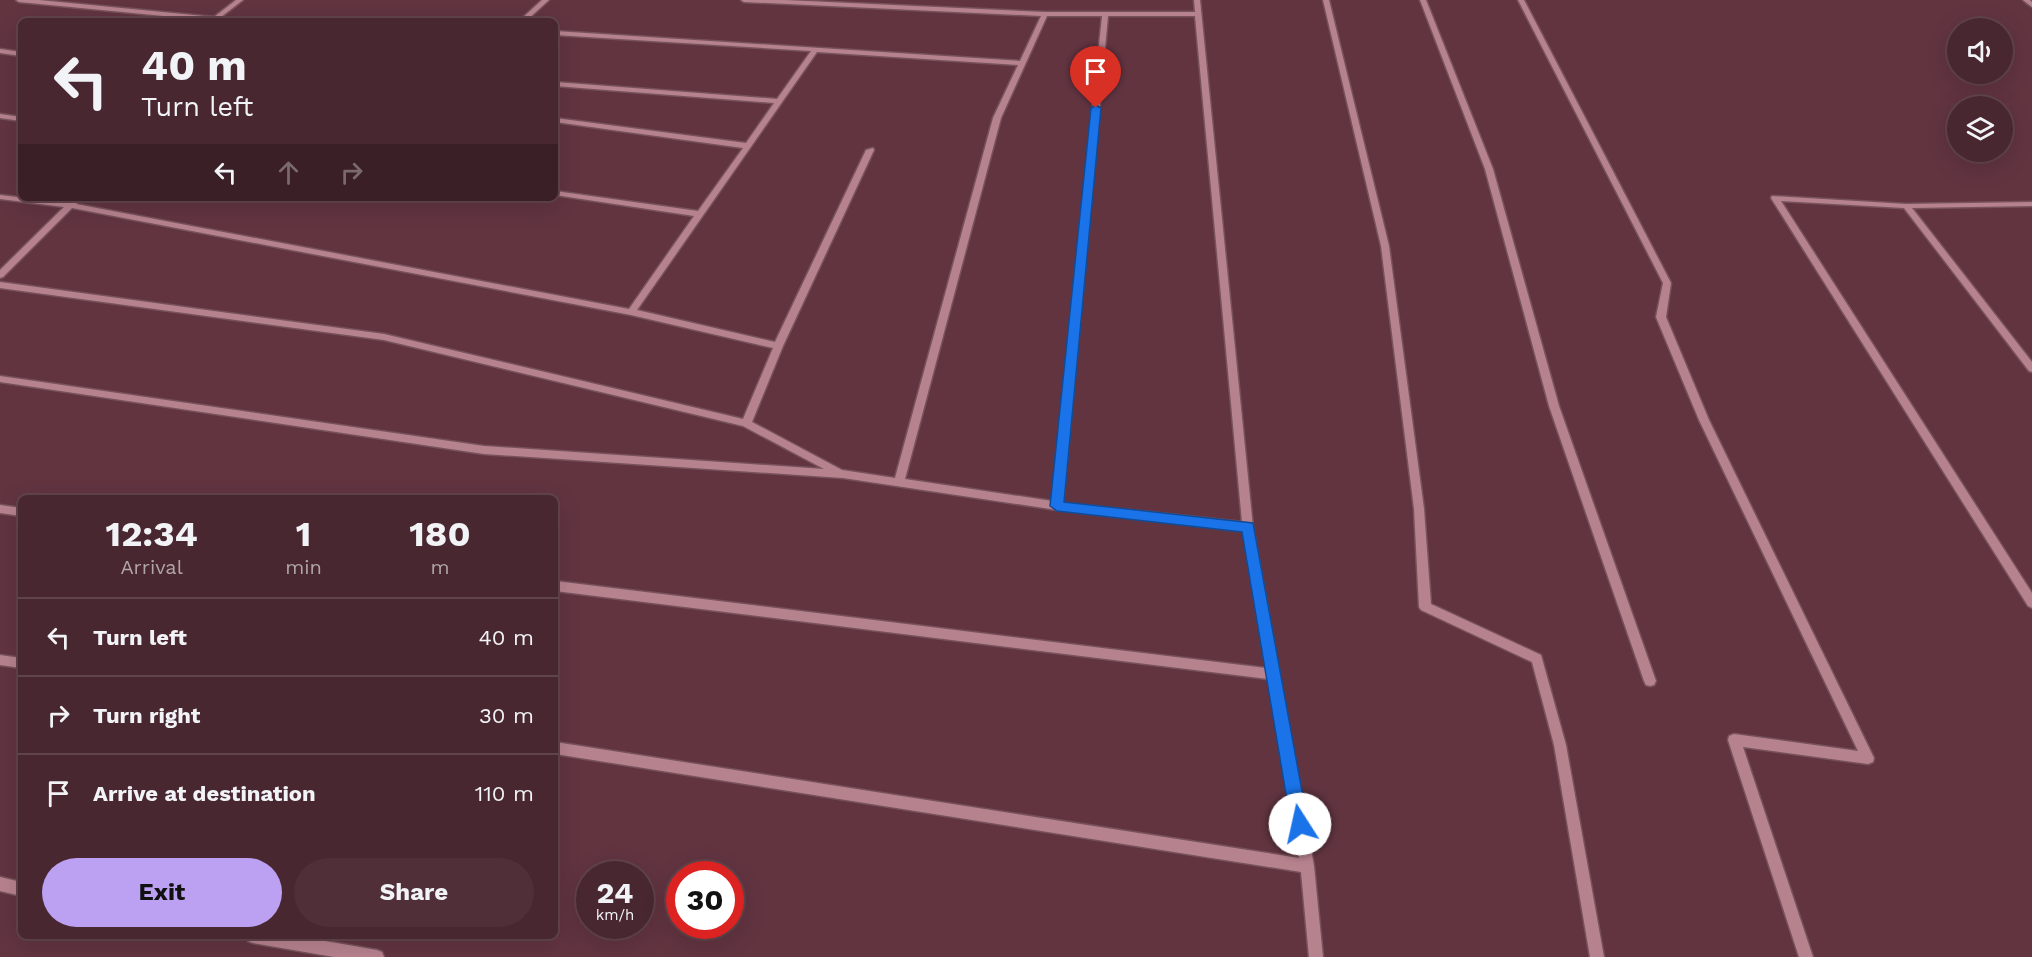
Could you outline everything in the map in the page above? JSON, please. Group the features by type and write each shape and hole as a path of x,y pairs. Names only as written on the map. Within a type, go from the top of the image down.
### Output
{"street":[{"path":"19,0 205,18"},
{"path":"216,18 240,0"},
{"path":"525,18 546,0"},
{"path":"744,0 1045,14 1197,14"},
{"path":"1197,0 1248,527 1307,866 1316,957"},
{"path":"1326,0 1385,246 1419,509 1425,608 1537,659 1560,745 1597,957"},
{"path":"1423,0 1489,170 1554,406 1650,681"},
{"path":"1521,0 1667,283 1661,317 1699,409 1868,758 1734,740 1806,957"},
{"path":"2026,0 2032,5"},
{"path":"898,482 997,118 1045,14"},
{"path":"1057,506 1105,14"},
{"path":"558,33 1022,63"},
{"path":"631,312 816,49"},
{"path":"0,51 18,54"},
{"path":"558,84 780,101"},
{"path":"0,116 18,119"},
{"path":"558,120 748,146"},
{"path":"746,423 778,346 870,150"},
{"path":"558,193 698,214"},
{"path":"0,197 18,199"},
{"path":"2030,206 1906,206 1775,198 2032,603"},
{"path":"34,201 68,205 631,312 778,346"},
{"path":"0,275 74,201"},
{"path":"1906,206 2032,369"},
{"path":"0,285 384,337 746,423 843,474"},
{"path":"0,379 484,450 843,474 1057,506 1248,527"},
{"path":"0,509 18,512"},
{"path":"558,586 1273,674"},
{"path":"0,660 18,663"},
{"path":"558,748 1307,866"},
{"path":"0,884 18,888"},
{"path":"271,939 377,957"}],"route":[{"path":"1096,108 1057,506 1248,527 1300,824"}]}
